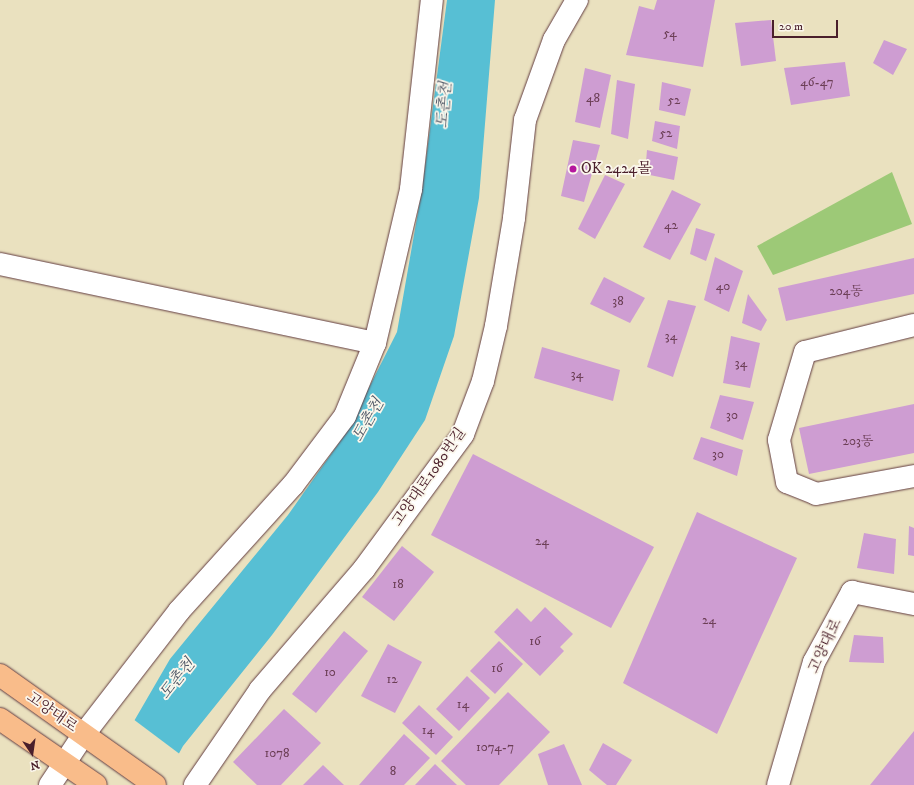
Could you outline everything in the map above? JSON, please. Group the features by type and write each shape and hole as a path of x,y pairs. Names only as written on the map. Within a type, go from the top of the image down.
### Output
{"main road":[{"name":"고양대로","path":"0,675 155,785"},
{"path":"0,719 92,782"}],"street":[{"path":"50,785 84,734 179,611 293,485 345,416 376,343 411,189 432,0"},
{"name":"고양대로1080번길","path":"195,785 260,690 364,568 462,434 483,381 496,326 514,218 525,120 554,40 577,0"},
{"path":"0,264 376,343"},
{"path":"914,325 805,352 779,440 787,482 816,494 914,476"},
{"name":"고양대로","path":"778,785 814,662 852,592 914,604"}],"green space":[{"path":"892,172 912,224 773,275 757,246"}],"water":[{"name":"도촌천","path":"447,0 495,0 479,198 454,336 425,420 378,492 272,635 183,746 162,785 97,785 170,659 288,515 346,433 397,332 422,189"}],"pier":[{"path":"133,719 181,755 164,785 95,785"}],"building":[{"path":"657,0 715,0 703,67 626,55 639,6 654,10"},
{"path":"771,20 776,61 741,66 735,23"},
{"path":"884,40 907,49 893,75 873,63"},
{"path":"845,62 850,96 791,105 784,68"},
{"path":"585,68 611,75 600,128 575,122"},
{"path":"617,80 635,84 628,139 611,134"},
{"path":"662,82 691,89 685,116 659,110"},
{"path":"655,121 680,126 677,149 652,141"},
{"path":"573,140 600,145 584,202 561,196"},
{"path":"647,150 678,157 674,180 645,174"},
{"path":"605,175 625,184 595,239 578,229"},
{"path":"672,190 701,204 670,260 643,247"},
{"path":"696,228 715,234 706,261 690,254"},
{"path":"715,257 743,271 729,312 704,300"},
{"path":"914,258 914,294 786,321 778,288"},
{"path":"604,277 645,298 630,323 590,304"},
{"path":"748,294 767,320 761,331 742,323"},
{"path":"668,300 696,306 673,377 647,367"},
{"path":"731,336 760,343 750,388 723,383"},
{"path":"542,347 620,370 613,401 534,378"},
{"path":"720,395 754,402 743,440 710,428"},
{"path":"914,404 914,453 809,474 799,428"},
{"path":"701,437 743,450 737,476 693,459"},
{"path":"473,454 654,547 611,628 431,535"},
{"path":"697,512 797,558 717,734 623,683"},
{"path":"909,526 914,528 914,556 908,555"},
{"path":"864,533 896,539 894,574 857,568"},
{"path":"402,546 434,572 394,621 362,597"},
{"path":"545,607 573,634 560,647 564,651 540,676 494,632 517,608 531,622"},
{"path":"344,631 368,651 316,713 292,694"},
{"path":"854,635 883,637 884,663 849,662"},
{"path":"499,641 523,664 495,694 470,671"},
{"path":"388,644 422,662 395,713 361,696"},
{"path":"467,676 490,698 459,731 436,709"},
{"path":"508,692 550,732 499,785 466,785 441,761"},
{"path":"419,705 453,737 436,755 402,723"},
{"path":"284,709 321,743 281,785 257,785 233,762"},
{"path":"914,731 914,785 870,785"},
{"path":"404,734 430,758 404,785 359,785"},
{"path":"603,743 632,760 616,785 607,785 589,770"},
{"path":"564,744 582,785 548,785 538,754"},
{"path":"435,764 457,785 415,785"},
{"path":"323,765 344,785 303,785"}],"place":[{"name":"OK 2424몰","path":"573,169"}]}
